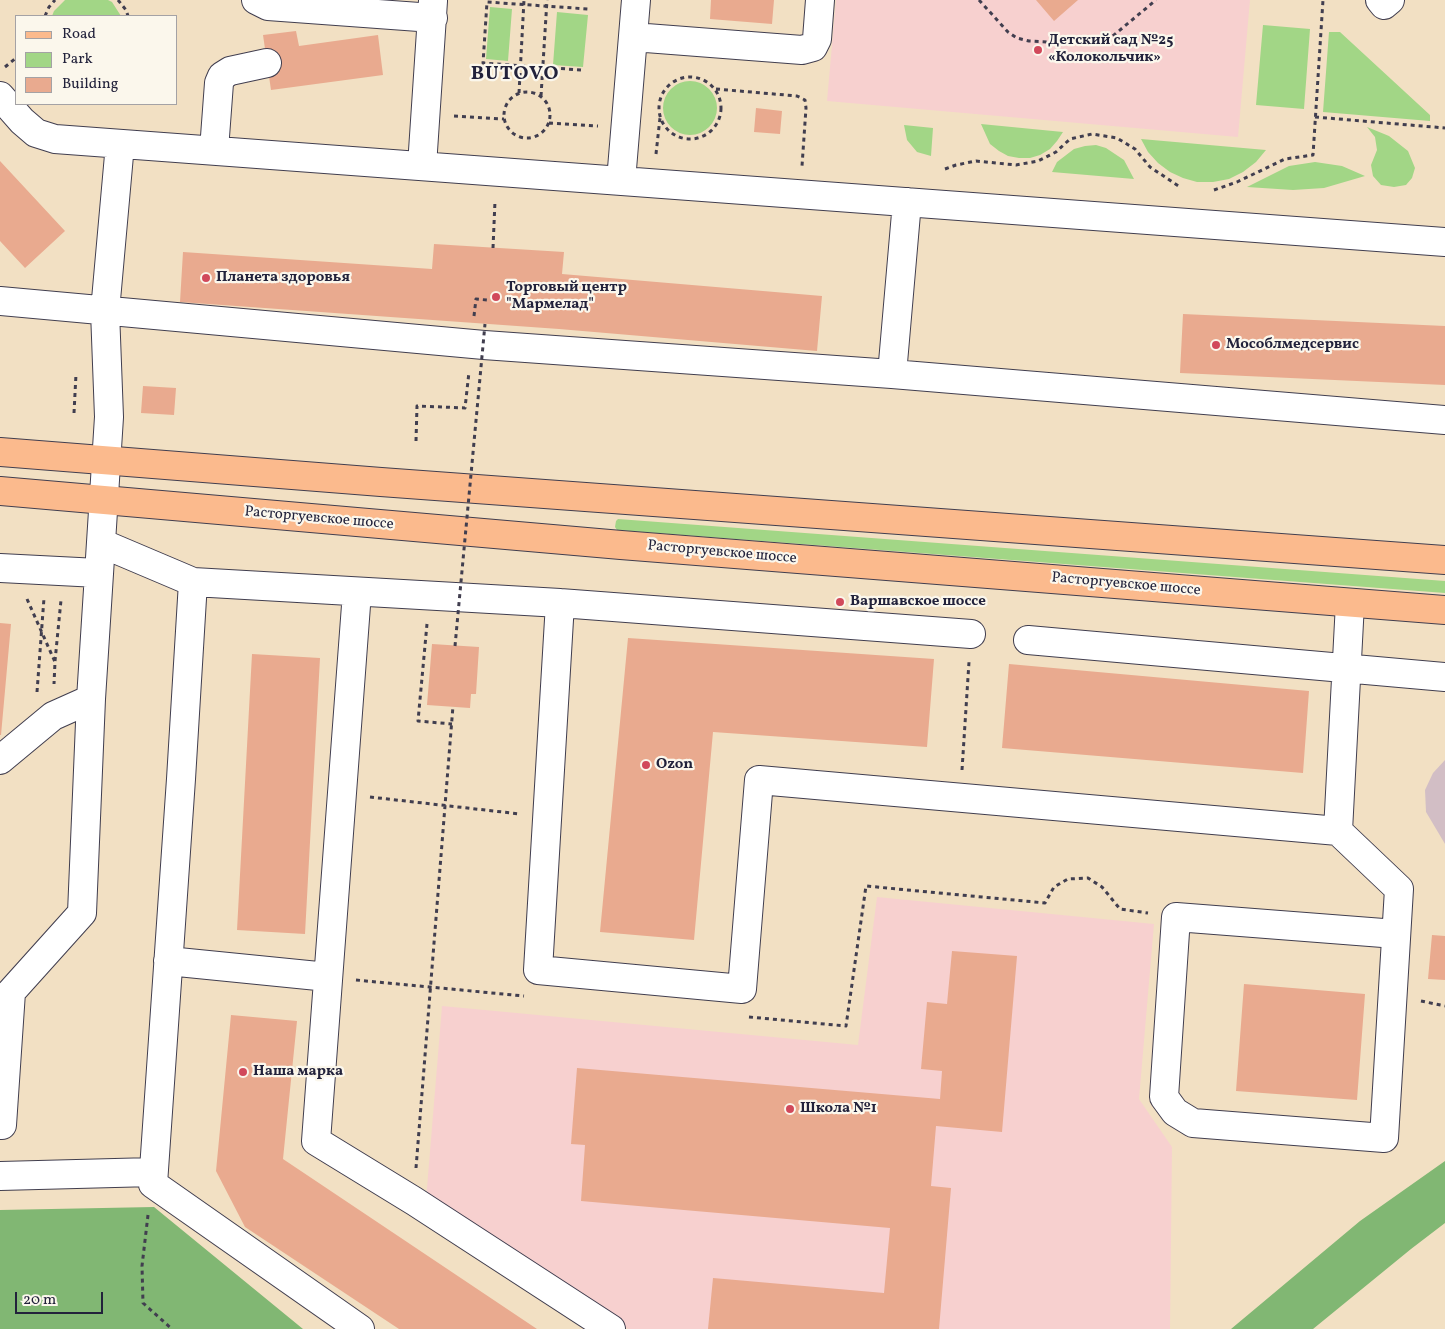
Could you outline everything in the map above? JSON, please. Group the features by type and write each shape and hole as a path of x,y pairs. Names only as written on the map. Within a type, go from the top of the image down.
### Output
{"main road":[{"path":"0,452 106,462 1445,560"},
{"name":"Расторгуевское шоссе","path":"0,491 621,545 1445,610"}],"lane":[{"path":"256,0 268,6 433,9 422,166"},
{"path":"621,181 636,0"},
{"path":"633,37 802,50 812,47 817,39 820,0"},
{"path":"1380,0 1384,5 1390,0"},
{"path":"214,150 219,83 222,76 230,71 267,63"},
{"path":"0,96 36,133 55,138 1445,242"},
{"path":"0,1125 2,1124 11,992 82,913 91,699 109,417 105,310 120,144"},
{"path":"892,374 907,202"},
{"path":"0,301 105,310 478,334 892,374 1445,420"},
{"path":"101,543 193,582 560,603 971,634"},
{"path":"7,568 98,573"},
{"path":"153,1178 193,582"},
{"path":"357,592 316,1141 414,1201 611,1329"},
{"path":"560,603 538,970 742,989 759,780 1338,831 1399,890 1384,1138 1193,1123 1175,1112 1164,1097 1176,917 1396,934"},
{"path":"1338,831 1350,603"},
{"path":"1028,640 1445,677"},
{"path":"0,760 44,724 91,699"},
{"path":"168,961 328,977"},
{"path":"0,1176 153,1178 360,1329"}],"path":[{"path":"46,15 55,0"},
{"path":"118,0 128,15"},
{"path":"540,97 547,0"},
{"path":"979,0 1008,32 1017,38 1029,41 1088,44 1102,42 1114,35 1156,0"},
{"path":"1214,190 1237,182 1285,159 1313,155 1323,0"},
{"path":"581,70 482,63 487,2 524,2 546,6 588,9"},
{"path":"519,93 524,2"},
{"path":"0,71 15,59"},
{"path":"654,183 660,117 658,105 662,93 670,83 682,77 694,76 706,80 716,89 721,100 721,113 717,124 709,133 698,138 686,140 675,136 665,128 660,117"},
{"path":"716,89 798,96 805,100 806,108 799,194"},
{"path":"519,93 538,94 550,110 549,123 546,130 536,138 524,139 513,135 505,126 503,114 505,105 519,93"},
{"path":"426,114 504,119"},
{"path":"1315,118 1445,128"},
{"path":"549,123 626,128"},
{"path":"945,169 956,164 976,161 1016,165 1038,161 1056,152 1070,139 1092,134 1117,138 1135,149 1150,167 1180,187"},
{"path":"493,248 497,171"},
{"path":"416,441 416,406 465,408 478,334"},
{"path":"455,646 478,334"},
{"path":"7,568 42,633 55,662"},
{"path":"44,724 42,633 55,571"},
{"path":"44,724 55,662 55,571"},
{"path":"429,596 418,721 452,724"},
{"path":"960,798 971,634"},
{"path":"414,1201 453,706"},
{"path":"342,794 548,817"},
{"path":"153,1178 142,1266 143,1303 172,1329"}],"shaded area":[{"name":"Детский сад №25 «Колокольчик»","path":"836,0 1250,0 1238,137 827,101"},
{"path":"1445,760 1445,844 1426,812 1425,790 1433,773"},
{"name":"Школа №1","path":"877,897 1154,924 1139,1099 1172,1147 1170,1329 628,1329 426,1200 442,1006 858,1045"}],"green space":[{"path":"65,0 108,0 112,2 120,15 52,15"},
{"path":"490,7 512,9 508,61 486,59"},
{"path":"557,12 588,15 583,67 553,65"},
{"path":"1263,25 1310,29 1304,109 1256,105"},
{"path":"1329,32 1340,32 1430,115 1430,121 1323,112"},
{"path":"690,81 700,83 709,89 715,98 717,108 715,118 709,127 700,133 690,135 680,133 671,127 665,118 663,108 665,98 671,89 680,83"},
{"path":"981,124 1063,132 1050,149 1040,155 1030,158 1019,158 1008,156 990,144"},
{"path":"904,125 933,128 931,156 917,152 907,140"},
{"path":"1367,127 1389,136 1408,151 1415,168 1412,178 1406,185 1394,187 1381,185 1373,176 1371,165 1377,150 1375,137"},
{"path":"1141,139 1266,150 1256,162 1243,172 1229,179 1197,182 1170,172 1158,163 1148,152"},
{"path":"1096,145 1106,148 1124,160 1134,179 1052,172 1057,162 1074,149"},
{"path":"1315,162 1342,166 1365,176 1324,188 1293,190 1247,187 1289,166"},
{"path":"618,519 1445,581 1445,593 617,530 615,527"},
{"path":"1445,1161 1445,1223 1313,1329 1231,1329 1360,1221"},
{"path":"154,1207 303,1329 0,1329 0,1210"}],"building":[{"path":"711,0 774,0 772,24 710,19"},
{"path":"1036,0 1078,0 1054,21"},
{"path":"296,31 299,46 378,35 383,75 271,90 263,35"},
{"path":"756,108 782,111 780,134 754,132"},
{"path":"0,161 65,231 25,268 0,241"},
{"path":"434,244 564,252 562,274 822,296 817,351 559,329 180,302 183,252 432,269"},
{"path":"1183,314 1445,326 1445,385 1180,373"},
{"path":"143,386 176,388 174,415 141,413"},
{"path":"0,623 11,624 1,735 0,735"},
{"path":"628,638 934,659 927,747 713,732 694,940 600,932"},
{"path":"432,644 479,647 476,694 471,694 470,708 427,705"},
{"path":"252,654 320,658 305,934 237,930"},
{"path":"1009,664 1309,691 1303,773 1002,748"},
{"path":"1432,935 1445,936 1445,980 1428,979"},
{"path":"952,951 1017,956 1002,1132 936,1126 931,1186 951,1188 939,1329 708,1329 713,1278 884,1293 890,1228 581,1201 585,1145 571,1144 577,1068 940,1099 942,1071 921,1069 927,1002 947,1004"},
{"path":"1244,984 1365,994 1357,1100 1236,1091"},
{"path":"231,1015 297,1021 283,1159 537,1329 399,1329 245,1227 216,1171"}],"place":[{"name":"Детский сад №25 «Колокольчик»","path":"1038,50"},
{"name":"Планета здоровья","path":"206,278"},
{"name":"Торговый центр \"Мармелад\"","path":"496,297"},
{"name":"Мособлмедсервис","path":"1216,345"},
{"name":"Варшавское шоссе","path":"840,602"},
{"name":"Ozon","path":"646,765"},
{"name":"Наша марка","path":"243,1072"},
{"name":"Школа №1","path":"790,1109"}],"district":[{"name":"BUTOVO","path":"515,75"}]}
